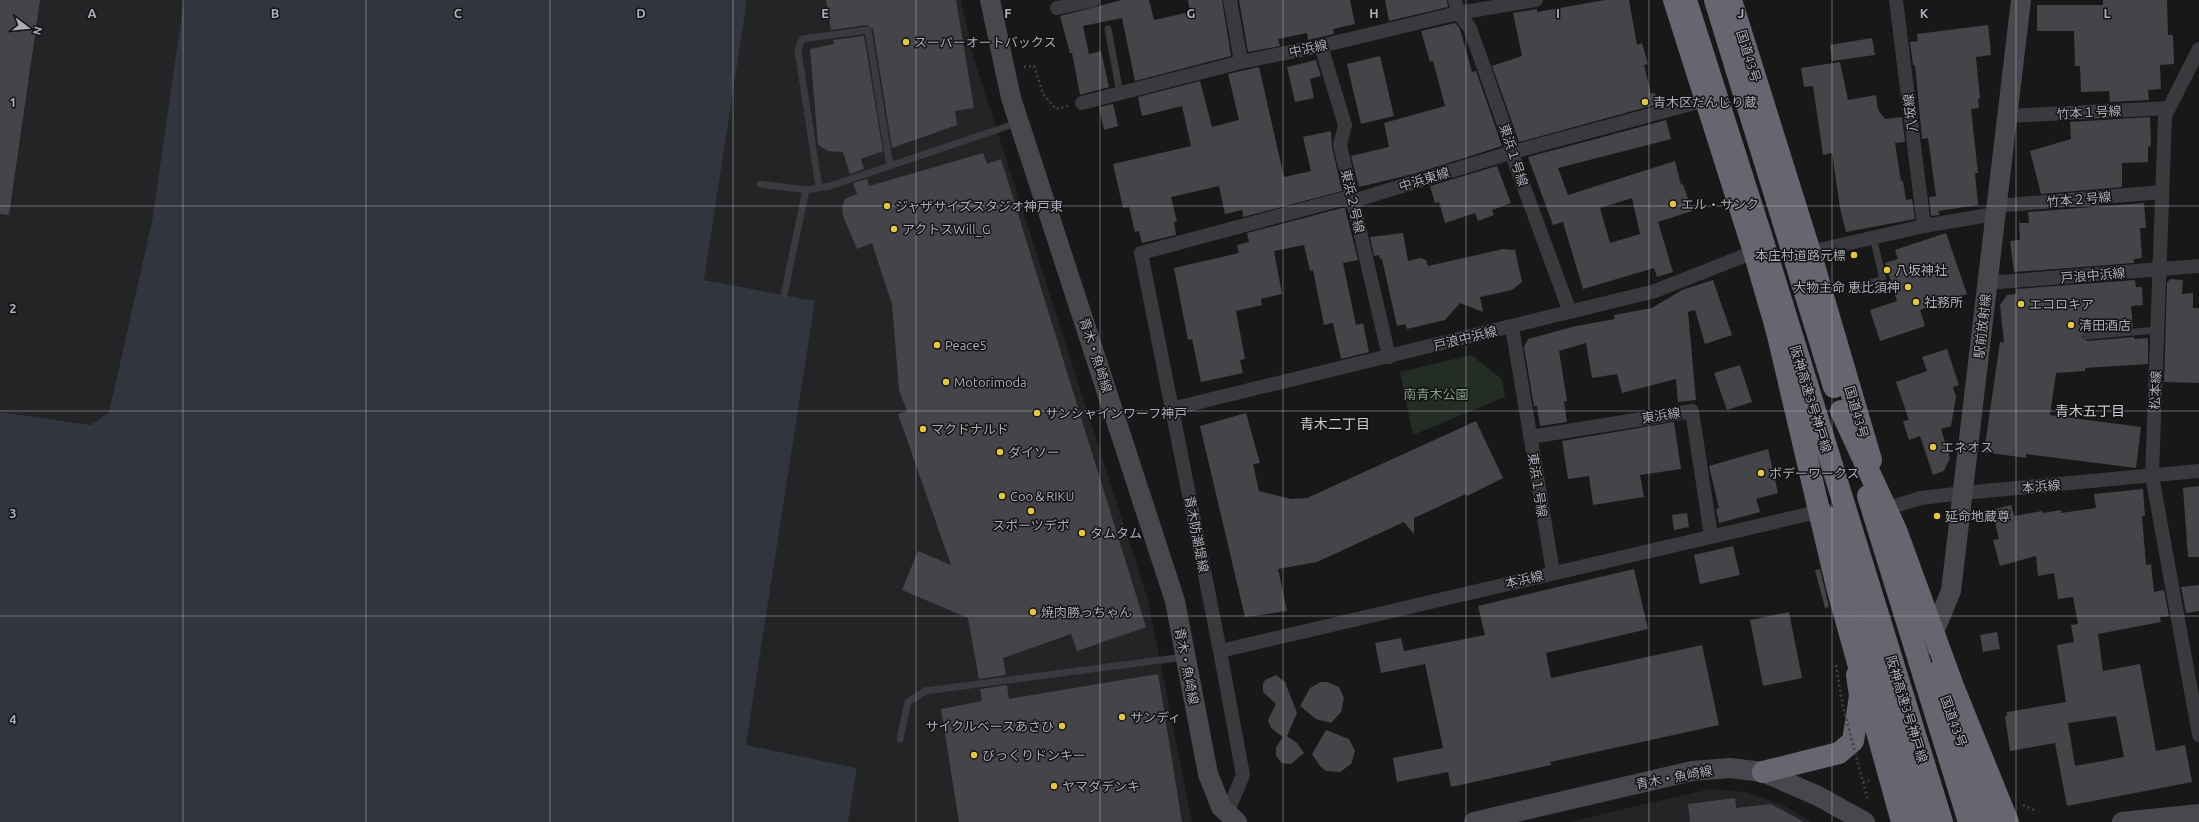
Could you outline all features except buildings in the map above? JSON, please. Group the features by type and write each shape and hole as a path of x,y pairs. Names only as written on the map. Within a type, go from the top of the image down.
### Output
{"highway":[{"path":"1674,0 1706,100 1758,243 1828,509 1921,822"},
{"name":"阪神高速3号神戸線","path":"1686,0 1758,243 1942,822"},
{"name":"阪神高速3号神戸線","path":"1714,0 1969,822"},
{"name":"国道43号","path":"1731,0 1810,252 1885,509 1928,647 1991,822"},
{"path":"1758,243 1777,336 1837,587 1902,822"},
{"path":"1841,411 1896,530 1953,686 2008,822"},
{"path":"1764,772 1839,753 1853,741 1860,696 1847,575"}],"street":[{"name":"青木・魚崎線","path":"990,0 1012,98 1175,601 1208,774 1221,807 1232,817"},
{"path":"1057,8 1093,0"},
{"path":"1230,0 1241,62"},
{"name":"中浜線","path":"1082,103 1241,62 1321,46 1457,7 1536,0"},
{"name":"八坂線","path":"1896,0 1924,226"},
{"name":"駅前放射線","path":"1928,647 1951,591 2021,0"},
{"name":"東浜１号線","path":"1457,7 1470,28 1570,312"},
{"name":"東浜２号線","path":"1321,46 1345,125 1340,145 1389,357"},
{"name":"松本線","path":"2199,49 2166,116 2152,476 2199,735"},
{"name":"中浜東線","path":"1141,253 1342,199 1353,201 1513,152 1706,100"},
{"name":"竹本１号線","path":"2008,116 2169,108"},
{"name":"竹本２号線","path":"1995,210 2162,192"},
{"path":"1810,252 1873,236 1995,210"},
{"name":"戸浪中浜線","path":"1172,409 1655,291 1758,243"},
{"name":"青木防潮堤線","path":"1141,253 1220,650 1242,775 1232,817"},
{"name":"戸浪中浜線","path":"1987,283 2199,266"},
{"name":"東浜１号線","path":"1512,327 1553,572"},
{"name":"東浜線","path":"1530,437 1692,410 1711,536"},
{"name":"本浜線","path":"1885,509 1921,498 2199,471"},
{"name":"本浜線","path":"1220,650 1828,509"},
{"name":"青木・魚崎線","path":"1474,822 1692,771 1730,768 1764,772 1818,796 1865,822"},
{"path":"2122,822 2199,814"}],"lane":[{"path":"1108,29 1120,94"},
{"path":"819,188 798,50 802,39 868,30 890,166"},
{"path":"760,184 806,190 830,186 1020,123"},
{"path":"784,295 806,190"},
{"path":"1856,288 1883,279 1873,236"},
{"path":"2087,336 2157,330"},
{"path":"900,739 908,702 925,691 1186,656"}],"path":[{"path":"1024,67 1034,66 1043,94 1056,109"},
{"path":"1835,660 1843,707 1863,782"}],"shaded area":[{"path":"0,0 184,0 152,221 109,412 91,425 0,412"},
{"path":"184,0 747,0 704,280 815,301 746,745 857,768 848,822 0,822 0,412 91,425 109,412 152,221"},
{"path":"747,0 961,0 974,59 1148,600 1192,822 847,822 857,768 746,745 815,301 704,280"},
{"path":"1710,789 1745,792 1781,804 1812,822 1569,822"}],"green space":[{"name":"南青木公園","path":"1471,355 1502,379 1505,397 1413,435 1400,372"}],"place":[{"name":"スーパーオートバックス","path":"906,42"},
{"name":"青木区だんじり蔵","path":"1645,102"},
{"name":"エル・サンク","path":"1673,204"},
{"name":"ジャザサイズスタジオ神戸東","path":"887,206"},
{"name":"アクトスWill_G","path":"894,229"},
{"name":"本庄村道路元標","path":"1854,255"},
{"name":"八坂神社","path":"1887,270"},
{"name":"大物主命 恵比須神","path":"1908,287"},
{"name":"社務所","path":"1916,302"},
{"name":"エコロキア","path":"2021,304"},
{"name":"清田酒店","path":"2071,325"},
{"name":"Peace5","path":"937,345"},
{"name":"Motorimoda","path":"946,382"},
{"name":"サンシャインワーフ神戸","path":"1037,413"},
{"name":"マクドナルド","path":"923,429"},
{"name":"エネオス","path":"1933,447"},
{"name":"ダイソー","path":"1000,452"},
{"name":"ボデーワークス","path":"1761,473"},
{"name":"Coo＆RIKU","path":"1002,496"},
{"name":"スポーツデポ","path":"1031,511"},
{"name":"延命地蔵尊","path":"1937,516"},
{"name":"タムタム","path":"1082,533"},
{"name":"焼肉勝っちゃん","path":"1033,612"},
{"name":"サンディ","path":"1122,717"},
{"name":"サイクルベースあさひ","path":"1062,726"},
{"name":"びっくりドンキー","path":"974,755"},
{"name":"ヤマダデンキ","path":"1054,786"}],"district":[{"name":"青木五丁目","path":"2090,411"},
{"name":"青木二丁目","path":"1335,424"}]}
